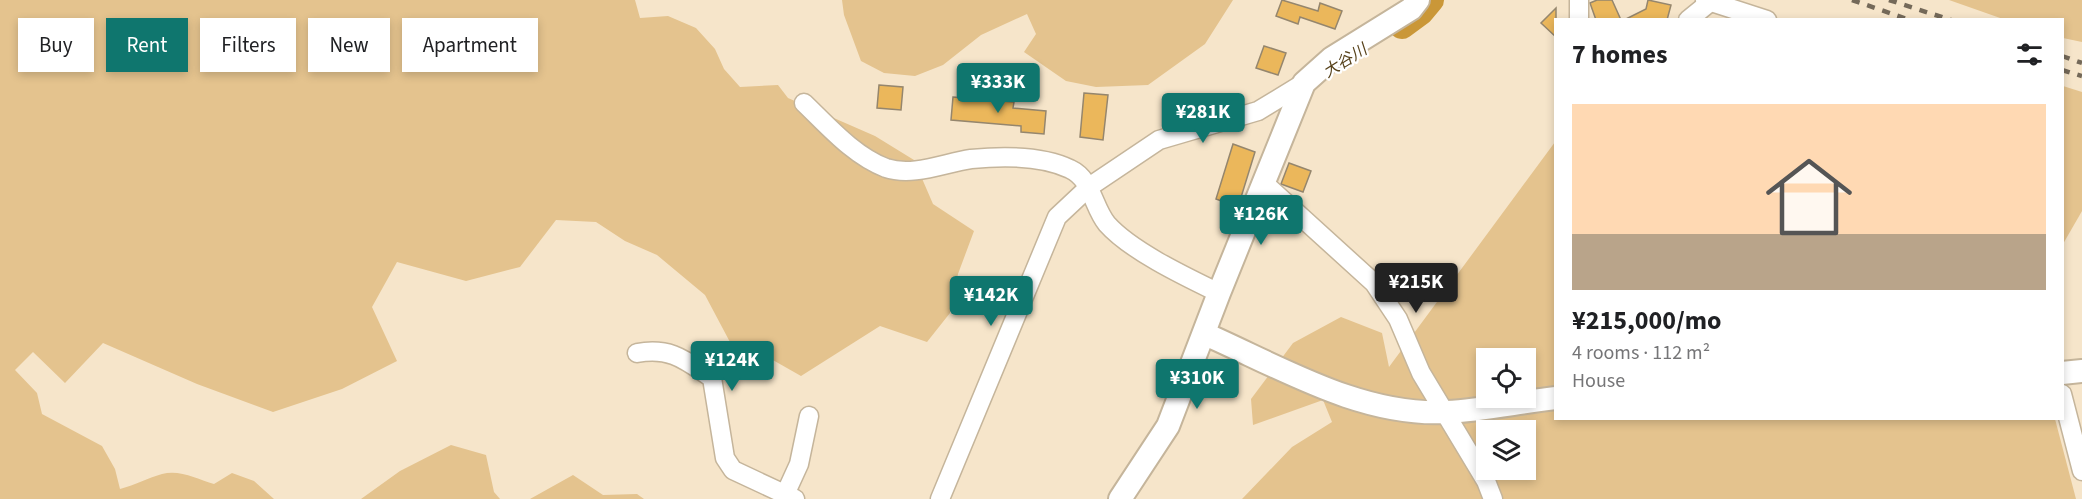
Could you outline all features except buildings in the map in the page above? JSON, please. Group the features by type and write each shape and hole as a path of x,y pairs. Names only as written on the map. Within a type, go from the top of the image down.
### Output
{"street":[{"path":"940,499 1057,217 1089,187 1160,140 1258,111 1304,83 1332,58 1411,9 1418,0"},
{"path":"1579,0 1579,18"},
{"path":"1690,18 1708,1 1761,18"},
{"path":"1120,499 1168,426 1304,83"},
{"path":"804,103 850,146 886,168 918,170 971,159 1022,158 1045,161 1071,169 1089,187 1107,224 1168,267 1219,293"},
{"path":"1265,184 1374,283 1398,319 1420,373 1446,412 1486,482 1493,499"},
{"path":"1205,334 1333,391 1393,409 1446,412 1554,398"},
{"path":"637,353 655,350 676,354 712,378 725,458 733,470 788,497 799,464 809,416"},
{"path":"2064,373 2082,371"},
{"path":"2064,402 2082,471"}],"shaded area":[{"path":"0,0 635,0 640,18 668,16 696,28 715,49 724,69 740,87 778,85 788,98 875,136 914,160 933,204 974,231 958,274 950,313 927,342 880,326 801,376 764,355 731,344 705,295 657,255 625,241 596,222 556,220 520,267 466,281 397,262 372,307 397,361 342,389 273,412 197,384 103,343 65,383 33,352 15,370 37,393 42,414 102,446 115,469 120,489 168,473 188,475 214,484 232,473 254,481 274,499 0,499"},
{"path":"842,0 1233,0 1205,44 1148,85 1096,87 1066,81 1024,52 1036,34 1027,14 981,35 943,65 915,76 884,73 861,61 844,15"},
{"path":"1949,0 2082,0 2082,42 2064,38 2064,18 2000,18"},
{"path":"2064,86 2082,92 2082,211 2064,242"},
{"path":"1554,143 1554,420 2055,420 2076,499 1242,499 1292,447 1332,422 1323,400 1253,425 1251,399 1293,343 1341,317 1382,333 1389,367"},
{"path":"451,445 486,455 494,492 500,499 361,499 400,471"},
{"path":"573,475 603,495 637,494 644,499 530,499"}],"waterway":[{"name":"大谷川","path":"1402,26 1421,12 1431,0"}],"railway":[{"path":"1852,0 1904,18"},
{"path":"1889,0 1945,18"},
{"path":"2064,57 2082,63"},
{"path":"2064,71 2082,76"}]}
